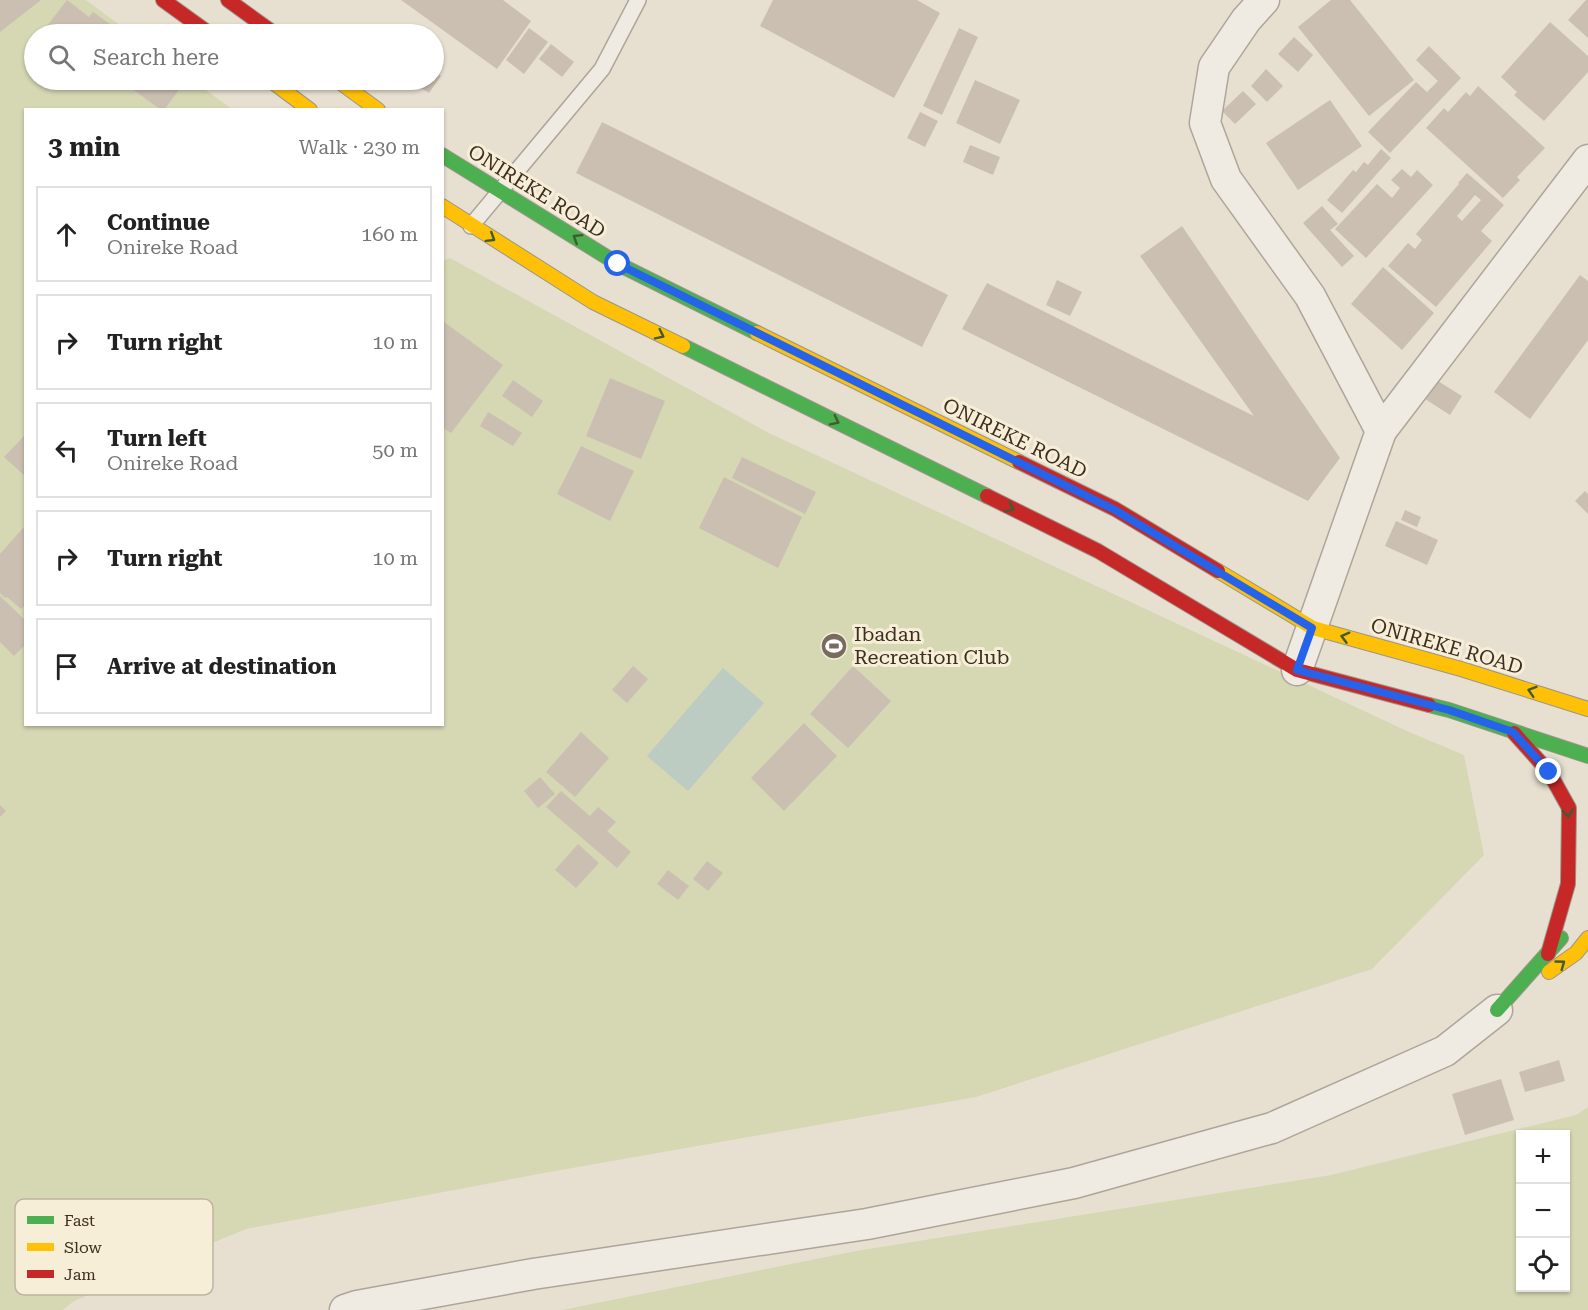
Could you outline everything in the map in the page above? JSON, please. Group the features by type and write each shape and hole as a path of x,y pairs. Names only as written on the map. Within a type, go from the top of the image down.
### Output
{"main road":[{"path":"163,0 196,24"},
{"path":"228,0 261,24"},
{"path":"283,90 307,108"},
{"path":"351,90 375,108"},
{"name":"ONIREKE ROAD","path":"444,156 618,264 1115,510 1312,628 1461,669 1588,709"},
{"path":"444,207 593,302 1098,551 1297,670 1449,710 1588,756"},
{"path":"1513,732 1549,772 1569,808 1568,884 1548,954"},
{"path":"1497,1010 1568,930"},
{"path":"1497,1010 1576,953 1588,938"}],"street":[{"path":"1264,0 1246,20 1214,67 1205,123 1226,179 1310,296 1381,431"},
{"path":"1297,670 1381,431 1588,160"},
{"path":"345,1310 533,1274 867,1224 1074,1183 1272,1128 1445,1051 1497,1010"}],"lane":[{"path":"471,226 603,69 638,0"}],"green space":[{"name":"Ibadan Recreation Club","path":"0,0 86,0 118,24 24,24 24,90 206,90 231,108 24,108 24,726 444,726 444,260 450,258 769,433 1409,732 1464,755 1484,855 1372,969 976,1097 544,1173 246,1229 213,1243 213,1199 15,1199 15,1295 88,1295 74,1301 63,1310 0,1310"},
{"path":"1588,1107 1588,1310 562,1310 856,1251 1331,1175 1576,1115"}],"shaded area":[{"path":"723,668 764,703 688,791 647,756"}],"building":[{"path":"0,0 41,0 0,32"},
{"path":"67,0 89,17 93,12 110,24 49,24"},
{"path":"401,0 503,0 531,21 497,69 444,31 444,24 434,24"},
{"path":"773,0 917,0 940,13 894,98 760,26"},
{"path":"1331,0 1350,0 1414,80 1369,116 1298,27"},
{"path":"1588,0 1588,38 1568,20"},
{"path":"1550,22 1588,56 1588,72 1544,121 1514,95 1517,92 1501,77"},
{"path":"529,28 548,42 524,74 506,60"},
{"path":"959,28 978,37 942,115 923,106"},
{"path":"1294,37 1313,55 1298,72 1278,54"},
{"path":"551,44 574,62 562,77 539,59"},
{"path":"1429,46 1461,78 1390,153 1368,132 1416,82 1427,92 1438,81 1416,60"},
{"path":"1266,69 1283,86 1267,102 1251,86"},
{"path":"975,80 1020,100 1000,144 956,123"},
{"path":"1478,86 1545,148 1517,177 1520,180 1503,198 1426,128 1444,108 1448,112 1466,92 1470,96"},
{"path":"134,90 179,90 165,108 158,108"},
{"path":"1243,91 1256,104 1235,124 1222,111"},
{"path":"1330,100 1362,146 1298,190 1266,143"},
{"path":"920,112 938,121 925,147 907,138"},
{"path":"602,122 948,295 922,347 576,173"},
{"path":"970,145 1000,157 993,175 963,162"},
{"path":"1381,149 1391,158 1342,213 1327,200 1353,170 1356,172 1364,162 1368,165"},
{"path":"1402,169 1411,177 1417,170 1433,185 1366,258 1335,229 1377,184 1392,198 1400,188 1391,180"},
{"path":"1467,173 1504,205 1481,231 1492,241 1436,307 1388,266 1408,243 1415,249 1422,240 1416,234","holes":["1475,195 1481,200 1462,221 1457,216"]},
{"path":"1322,206 1338,224 1330,230 1354,256 1342,267 1303,223"},
{"path":"1182,226 1340,458 1308,501 962,329 987,283 1254,416 1140,256"},
{"path":"1383,267 1434,313 1402,350 1351,304"},
{"path":"1580,275 1588,281 1588,340 1530,419 1494,392"},
{"path":"1057,280 1082,292 1070,316 1046,305"},
{"path":"444,322 503,365 451,433 444,428"},
{"path":"610,378 665,401 641,459 586,436"},
{"path":"1433,378 1462,396 1450,415 1422,397"},
{"path":"513,380 543,401 532,417 502,396"},
{"path":"488,412 522,433 513,446 480,426"},
{"path":"24,436 24,475 4,457"},
{"path":"581,446 634,471 610,521 557,494"},
{"path":"742,457 816,492 805,514 732,478"},
{"path":"724,477 802,517 778,568 699,528"},
{"path":"1585,491 1588,494 1588,514 1575,501"},
{"path":"1405,510 1421,517 1417,527 1401,520"},
{"path":"1396,521 1438,540 1427,565 1385,546"},
{"path":"23,528 24,606 21,609 0,593 0,554"},
{"path":"0,596 24,619 24,646 14,656 0,642"},
{"path":"633,666 648,679 627,703 612,690"},
{"path":"853,666 891,701 848,748 810,714"},
{"path":"804,723 837,756 784,811 751,778"},
{"path":"581,732 609,758 575,797 546,772"},
{"path":"540,777 555,794 538,808 524,791"},
{"path":"561,791 590,816 598,807 616,822 607,831 631,852 617,868 546,807"},
{"path":"0,805 6,811 0,817"},
{"path":"578,844 599,863 576,888 555,870"},
{"path":"707,861 723,873 708,891 693,879"},
{"path":"668,870 689,886 678,900 657,884"},
{"path":"1559,1060 1565,1081 1525,1092 1519,1072"},
{"path":"1501,1079 1514,1120 1465,1135 1452,1094"}],"traffic: fast":[{"path":"444,156 618,264 757,333"},
{"path":"683,346 987,496"},
{"path":"1429,705 1588,756"},
{"path":"1497,1010 1561,938"}],"traffic: slow":[{"path":"283,90 307,108"},
{"path":"351,90 375,108"},
{"path":"444,207 593,302 683,346"},
{"path":"757,333 1019,462"},
{"path":"1218,571 1313,628 1461,669 1588,709"},
{"path":"1549,972 1576,953 1588,938"}],"traffic: jam":[{"path":"163,0 196,24"},
{"path":"228,0 261,24"},
{"path":"1019,462 1115,509 1218,571"},
{"path":"987,496 1098,551 1297,670 1429,705"},
{"path":"1514,733 1549,772 1569,808 1568,884 1548,954"}],"place":[{"name":"Ibadan Recreation Club","path":"834,646"}],"route":[{"path":"618,264 1115,510 1312,628 1297,670 1449,710 1513,732 1549,772"}]}
